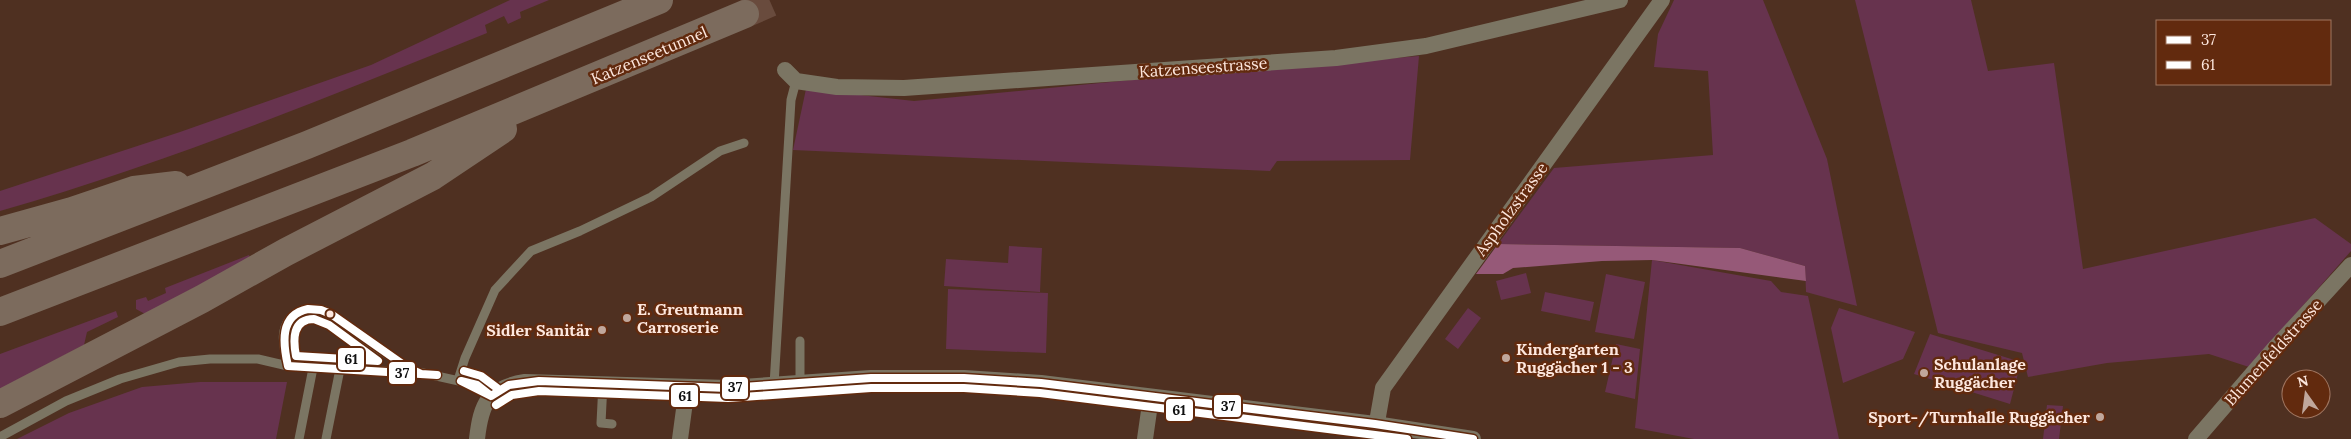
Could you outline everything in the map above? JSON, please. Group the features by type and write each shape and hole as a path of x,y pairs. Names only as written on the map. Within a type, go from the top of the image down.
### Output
{"highway":[{"path":"0,264 220,180 476,77 659,0"},
{"name":"Katzenseetunnel","path":"552,96 745,14"},
{"path":"0,312 324,188 552,96"},
{"path":"0,404 433,176 552,96"},
{"path":"0,231 72,211 134,190 220,180"}],"street":[{"name":"Katzenseestrasse","path":"791,76 837,87 904,88 1336,58 1426,46 1620,0"},
{"name":"Aspholzstrasse","path":"1374,431 1383,388 1662,0"},
{"name":"Blumenfeldstrasse","path":"2196,439 2273,350 2351,266"},
{"path":"477,439 481,413 490,396 509,385 525,382 728,388 871,378 964,378 1041,383 1150,397 1374,431 1473,439"},
{"path":"680,439 687,387"},
{"path":"1145,439 1150,397"}],"lane":[{"path":"774,385 791,76"},
{"path":"458,380 463,362 495,290 531,251 580,231 651,197 720,151 744,143"},
{"path":"288,366 283,344 284,330 290,318 301,311 312,309 330,314 370,344 418,373"},
{"path":"800,340 800,383"},
{"path":"0,437 66,401 155,367 194,361 258,359 288,366 418,373 458,380 477,386 490,396"},
{"path":"299,439 313,368"},
{"path":"327,439 340,369"},
{"path":"603,383 601,422 612,424"}],"shaded area":[{"path":"510,0 549,0 520,12 521,18 508,24 504,16 485,25 487,33 306,105 185,151 0,211 0,191 180,132 371,65"},
{"path":"1674,0 1763,0 1827,159 1857,306 1806,292 1805,266 1740,248 1498,244 1554,168 1713,155 1708,71 1654,67 1658,34"},
{"path":"1855,0 1971,0 1988,71 2054,63 2083,269 2315,218 2351,244 2351,251 2249,367 2209,354 2107,363 2028,377 2022,353 1938,333"},
{"path":"1419,56 1410,160 1277,161 1270,171 793,150 806,89 914,101 1131,80"},
{"path":"1498,244 1740,248 1805,266 1806,281 1652,260 1602,261 1513,268 1503,274 1476,274"},
{"path":"1009,246 1042,248 1040,292 944,286 946,259 1008,263"},
{"path":"249,255 250,258 145,314 136,309 136,300 146,297 148,301 166,293 165,288"},
{"path":"1652,260 1771,281 1781,292 1808,296 1839,439 1694,439 1635,428"},
{"path":"1526,273 1531,293 1501,300 1496,281"},
{"path":"1606,274 1645,282 1634,339 1595,332"},
{"path":"948,289 1048,293 1046,353 946,349"},
{"path":"1545,292 1594,302 1590,321 1541,311"},
{"path":"1468,308 1481,318 1458,349 1445,339"},
{"path":"1839,308 1915,332 1903,359 1843,383 1831,328"},
{"path":"116,311 118,317 87,332 84,345 0,389 0,354"},
{"path":"1930,334 2021,362 2010,404 1914,374"},
{"path":"1616,344 1640,349 1635,399 1605,392"},
{"path":"200,382 287,382 276,439 17,439 69,413 142,387"},
{"path":"2047,405 2063,406 2059,439 2043,439"}],"tunnel":[{"path":"745,14 777,0"}],"transit line":[{"name":"37","path":"308,309 321,310 331,314 408,368 421,374 437,375 288,366 284,340 285,332 292,317 308,309"},
{"name":"61","path":"314,319 329,325 378,361 296,356 294,343 298,326 307,320 314,319"},
{"name":"61","path":"464,371 481,376 497,388"},
{"name":"37","path":"491,396 509,385 539,381 728,388 871,378 964,378 1041,383 1375,424 1473,439"},
{"name":"37","path":"461,381 477,385 491,396 461,381"},
{"name":"61","path":"496,405 512,395 539,391 728,398 871,388 964,388 1040,393 1407,439"}],"place":[{"name":"E. Greutmann Carroserie","path":"627,318"},
{"name":"Sidler Sanitär","path":"602,330"},
{"name":"Kindergarten Ruggächer 1 - 3","path":"1506,358"},
{"name":"Schulanlage Ruggächer","path":"1924,373"},
{"name":"Sport-/Turnhalle Ruggächer","path":"2100,417"}]}
